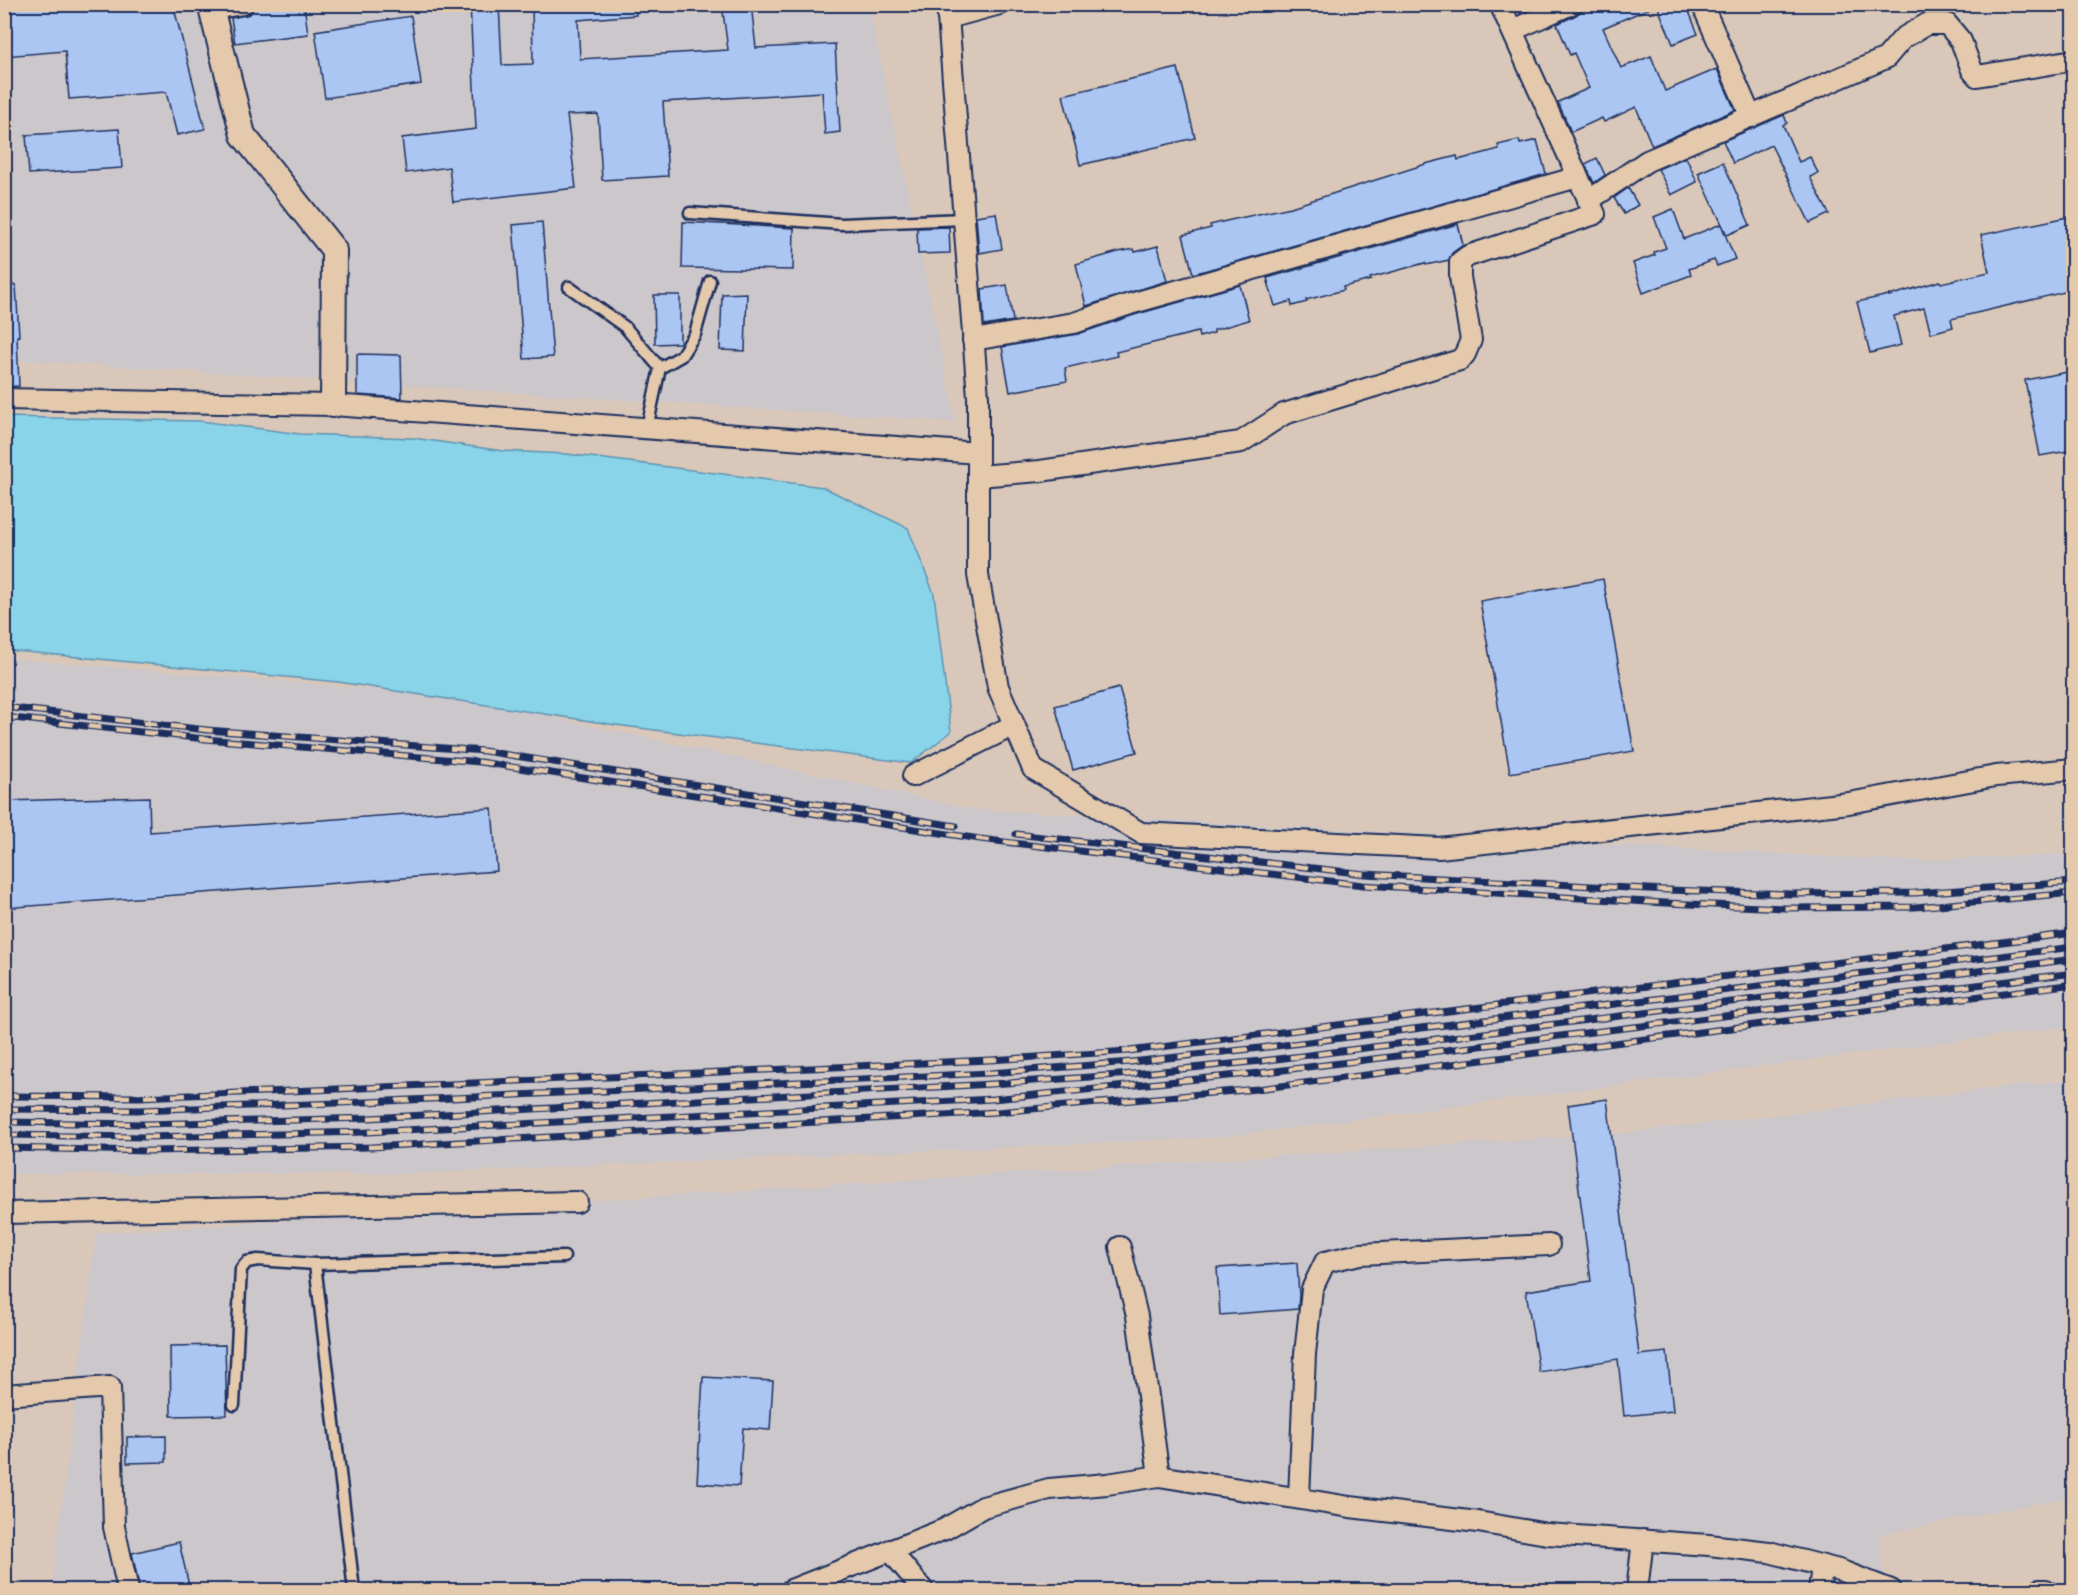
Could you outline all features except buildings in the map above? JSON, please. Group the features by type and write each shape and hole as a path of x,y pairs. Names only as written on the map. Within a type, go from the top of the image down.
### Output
{"street":[{"path":"243,4 211,7 243,135 334,250 333,405"},
{"path":"1000,4 948,11 978,397 978,575 998,687 1032,769 1140,832 1439,848 1850,803 1996,776 2073,769"},
{"path":"978,476 1040,471 1241,442 1284,414 1460,360 1471,340 1460,277 1460,262 1468,256 1595,214 1500,4"},
{"path":"1513,30 1571,4"},
{"path":"1702,4 1751,117"},
{"path":"1588,201 1647,161 1886,58 1903,38 1927,24 1947,24 1960,41 1972,70 1977,76 2073,60"},
{"path":"973,340 1074,323 1142,301 1578,177"},
{"path":"4,399 333,405 978,453"},
{"path":"914,776 1014,725"},
{"path":"4,1213 577,1202"},
{"path":"1299,1498 1305,1354 1312,1289 1325,1262 1360,1254 1549,1245"},
{"path":"1120,1247 1137,1316 1159,1476"},
{"path":"4,1395 110,1386 114,1527 128,1590"},
{"path":"791,1590 945,1529 983,1507 1050,1489 1159,1476 1350,1507 1478,1522 1547,1534 1769,1552 1822,1566 1888,1589"},
{"path":"1637,1590 1643,1540"},
{"path":"890,1550 923,1590"},
{"path":"1819,1590 1822,1566"},
{"path":"2039,1590 2046,1590"}],"lane":[{"path":"690,213 842,224 964,219"},
{"path":"647,428 660,368 681,356 695,334 710,281"},
{"path":"569,286 625,327 660,368"},
{"path":"234,1405 242,1269 247,1262 258,1260 315,1264 564,1257"},
{"path":"315,1264 354,1590"}],"shaded area":[{"path":"4,5 869,5 956,422 5,359"},
{"path":"4,658 455,696 972,809 1908,861 2073,854 2073,1026 1213,1138 408,1174 5,1174"},
{"path":"2073,1079 2073,1496 1879,1535 1886,1590 51,1590 96,1233 1626,1133"}],"water":[{"path":"5,417 200,421 300,434 413,438 503,451 567,454 823,487 908,528 934,594 951,732 911,763 616,725 338,682 5,650"}],"railway":[{"path":"4,707 207,730 484,751 956,826"},
{"path":"4,717 205,739 480,762 980,839 1363,885 1786,908 1915,907 2074,893"},
{"path":"1016,834 1365,874 1667,890 1791,894 1915,893 2074,882"},
{"path":"4,1096 140,1097 990,1060 1129,1051 2074,933"},
{"path":"4,1109 138,1110 366,1102 990,1073 1131,1062 2074,947"},
{"path":"4,1122 145,1124 369,1118 992,1084 1132,1074 1261,1061 2074,959"},
{"path":"4,1135 146,1137 367,1132 993,1099 1259,1073 2074,973"},
{"path":"4,1148 149,1151 371,1147 997,1112 1257,1089 2074,984"}]}
